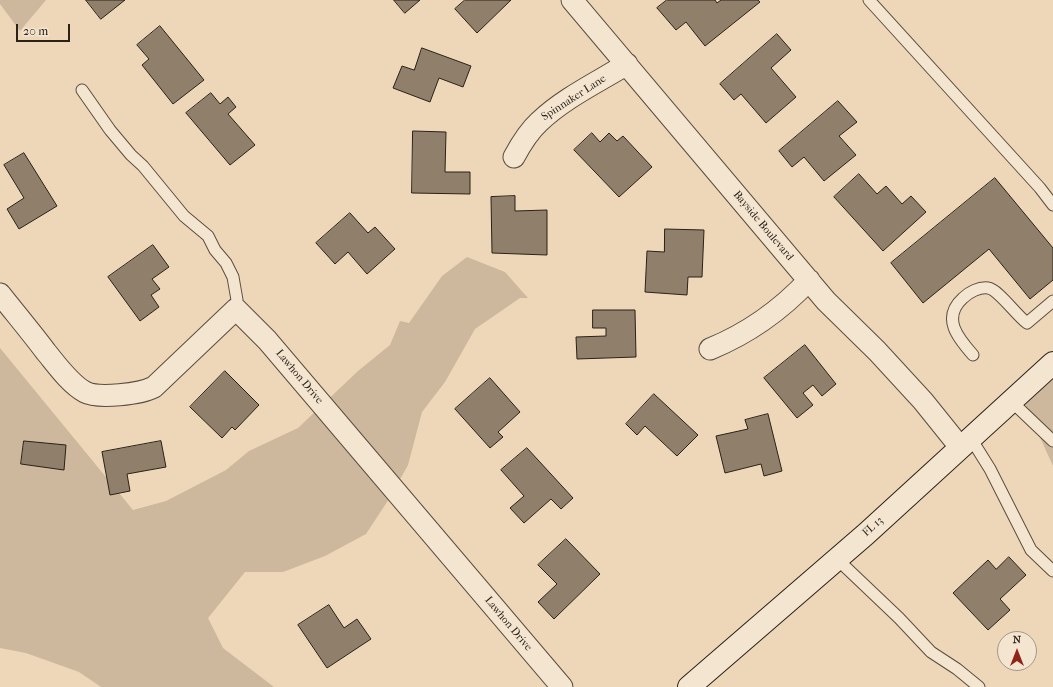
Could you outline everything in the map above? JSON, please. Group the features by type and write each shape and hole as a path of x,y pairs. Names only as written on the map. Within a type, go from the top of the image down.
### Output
{"main road":[{"name":"FL 13","path":"689,687 837,559 1053,363"}],"street":[{"name":"Bayside Boulevard","path":"572,0 826,301 877,351 923,401 965,442"},
{"name":"Spinnaker Lane","path":"514,157 524,138 538,122 555,109 627,64"},
{"path":"710,349 733,340 764,321 792,298 809,280"},
{"path":"0,294 65,375 85,392 97,394 128,394 148,391 154,388 236,309"},
{"name":"Lawhon Drive","path":"236,309 268,340 562,687"}],"lane":[{"path":"870,0 1030,177 1053,205"},
{"path":"82,90 110,130 131,155 143,166 184,216 208,236 226,263 233,277 237,300 236,309"},
{"path":"973,355 960,340 954,324 952,312 957,303 969,292 988,288 996,292 1026,323 1053,301"},
{"path":"1011,401 1053,440"},
{"path":"965,442 994,475 1031,550 1053,571"},
{"path":"837,559 899,618 930,652 957,669 979,687"}],"shaded area":[{"path":"0,0 46,0 20,31 0,4"},
{"path":"467,257 505,272 528,298 520,298 475,329 445,382 422,412 408,465 389,499 366,534 325,556 283,572 245,572 208,618 223,648 274,687 101,687 79,672 26,653 0,648 0,348 133,510 166,501 226,470 249,451 298,428 358,371 390,345 400,321 409,323 442,276"},
{"path":"1053,378 1053,466 1024,402"}],"building":[{"path":"86,0 125,0 101,19"},
{"path":"394,0 420,0 405,13"},
{"path":"465,0 511,0 477,33 455,9"},
{"path":"667,0 715,0 717,3 721,0 758,0 760,2 705,46 686,22 676,30 657,8"},
{"path":"160,26 204,80 173,104 142,65 149,59 137,45"},
{"path":"777,34 791,50 771,68 796,97 766,123 741,94 734,100 720,84"},
{"path":"422,48 471,66 463,87 439,78 430,102 393,88 402,66 414,70"},
{"path":"211,93 220,104 228,97 236,107 228,114 255,145 230,165 186,113"},
{"path":"838,101 857,122 839,136 856,155 824,181 804,157 792,167 779,151"},
{"path":"413,131 446,132 445,172 470,172 470,194 412,193"},
{"path":"592,133 600,142 609,133 617,141 623,136 652,167 619,197 574,150"},
{"path":"24,153 57,206 19,229 7,209 24,198 4,165"},
{"path":"859,174 877,194 886,186 902,204 911,196 926,212 883,251 834,197"},
{"path":"995,178 1053,248 1053,280 1030,299 989,249 923,303 891,263"},
{"path":"515,196 515,211 547,210 547,255 492,253 491,197"},
{"path":"350,213 368,233 375,227 395,249 367,274 348,252 335,264 316,243"},
{"path":"665,229 704,230 702,277 688,277 687,295 645,292 647,251 664,252"},
{"path":"153,245 169,267 152,279 160,289 151,295 159,307 140,321 108,277"},
{"path":"593,310 635,310 636,357 577,359 576,337 606,336 606,328 593,328"},
{"path":"805,345 836,384 822,396 813,385 803,393 813,405 797,418 764,378"},
{"path":"225,371 259,405 235,430 232,427 222,438 190,407"},
{"path":"490,378 520,412 498,432 503,437 490,448 455,409"},
{"path":"654,394 698,435 677,456 645,426 637,435 626,424"},
{"path":"768,414 782,471 764,476 761,464 725,473 716,436 748,429 745,420"},
{"path":"24,441 66,445 64,470 21,464"},
{"path":"161,441 166,467 127,474 130,491 110,495 102,452"},
{"path":"527,448 573,498 561,509 551,499 524,523 510,508 524,496 501,470"},
{"path":"566,539 600,574 554,619 538,602 557,584 538,565"},
{"path":"1009,557 1026,575 1000,599 1010,610 988,630 953,593 988,560 996,569"},
{"path":"329,605 344,628 357,619 371,639 327,668 298,625"}]}
